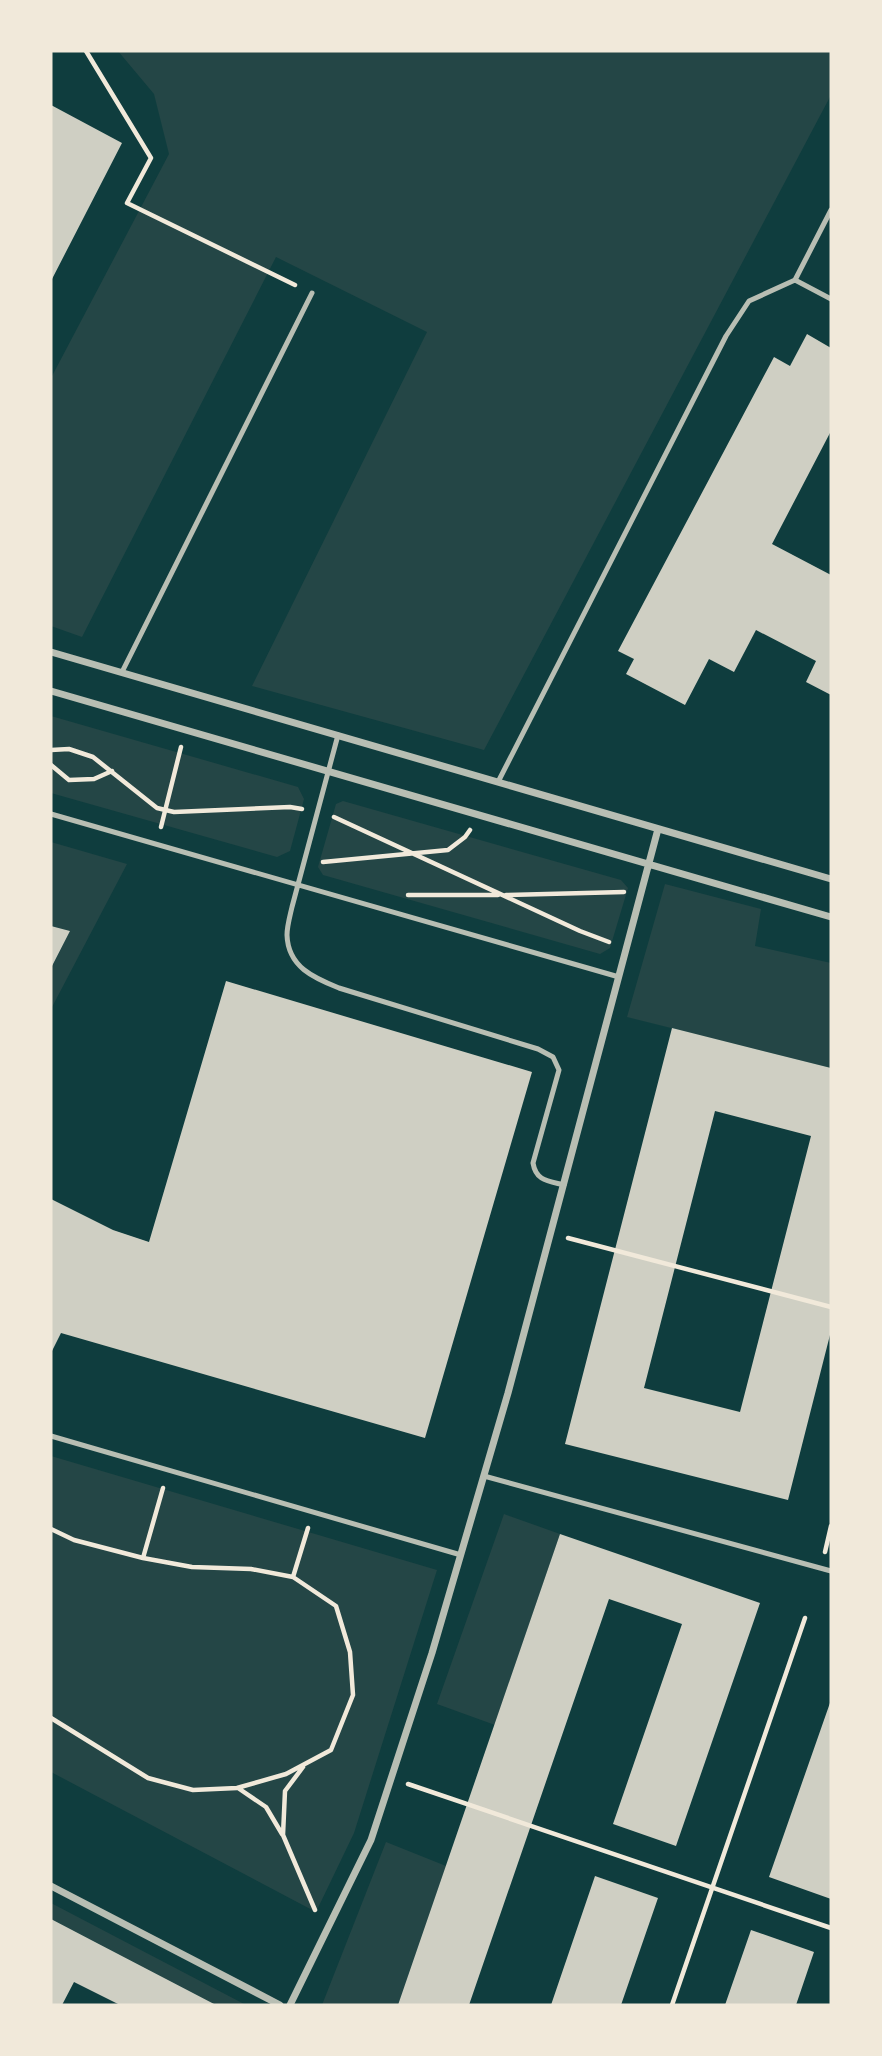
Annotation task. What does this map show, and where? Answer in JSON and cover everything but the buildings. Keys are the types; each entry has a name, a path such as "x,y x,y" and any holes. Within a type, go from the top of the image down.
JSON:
{"street":[{"path":"51,652 831,879"},
{"path":"51,691 831,917"},
{"path":"290,2005 371,1840 432,1653 551,1234 658,829"},
{"path":"51,1886 281,2005"}],"lane":[{"path":"498,782 726,336 749,301 795,281 831,210"},
{"path":"795,281 831,299"},
{"path":"122,672 312,293"},
{"path":"338,735 297,885 287,935 292,958 313,978 339,988 538,1049 552,1057 559,1070 533,1163 534,1171 541,1179 564,1185"},
{"path":"51,814 619,977"},
{"path":"51,1436 461,1555"},
{"path":"484,1476 831,1571"}],"path":[{"path":"86,51 151,158 127,203 312,293"},
{"path":"156,844 185,730"},
{"path":"51,750 69,749 93,757 157,808 165,810 174,812 290,807 318,811 347,821 580,931 626,949"},
{"path":"51,765 69,780 94,779 113,771"},
{"path":"303,864 448,850 465,837 482,816"},
{"path":"398,895 642,891"},
{"path":"551,1234 831,1307"},
{"path":"143,1558 168,1470"},
{"path":"293,1577 313,1512"},
{"path":"51,1529 74,1540 143,1558 192,1567 251,1569 293,1577 336,1606 350,1652 353,1695 331,1750 286,1774 237,1788 193,1790 148,1778 51,1718"},
{"path":"671,2005 805,1618"},
{"path":"283,1835 285,1791 306,1763"},
{"path":"392,1778 831,1928"},
{"path":"237,1788 266,1807 283,1835 325,1935"}],"shaded area":[{"path":"118,51 831,51 831,95 484,750 252,686 427,332 276,257 82,637 51,626 51,378 169,154 154,94"},
{"path":"51,716 298,787 304,799 290,851 277,857 51,793"},
{"path":"343,801 621,880 628,888 610,948 600,954 323,875 318,867 336,804"},
{"path":"51,842 127,864 51,1009 51,968 70,931 51,926"},
{"path":"665,884 761,909 755,946 831,963 831,1068 627,1017"},
{"path":"51,1456 437,1570 354,1833 316,1912 51,1772"},
{"path":"504,1514 560,1534 495,1725 437,1704"},
{"path":"386,1842 446,1866 398,2005 322,2005"},
{"path":"51,1903 246,2005 216,2005 51,1919"}]}
